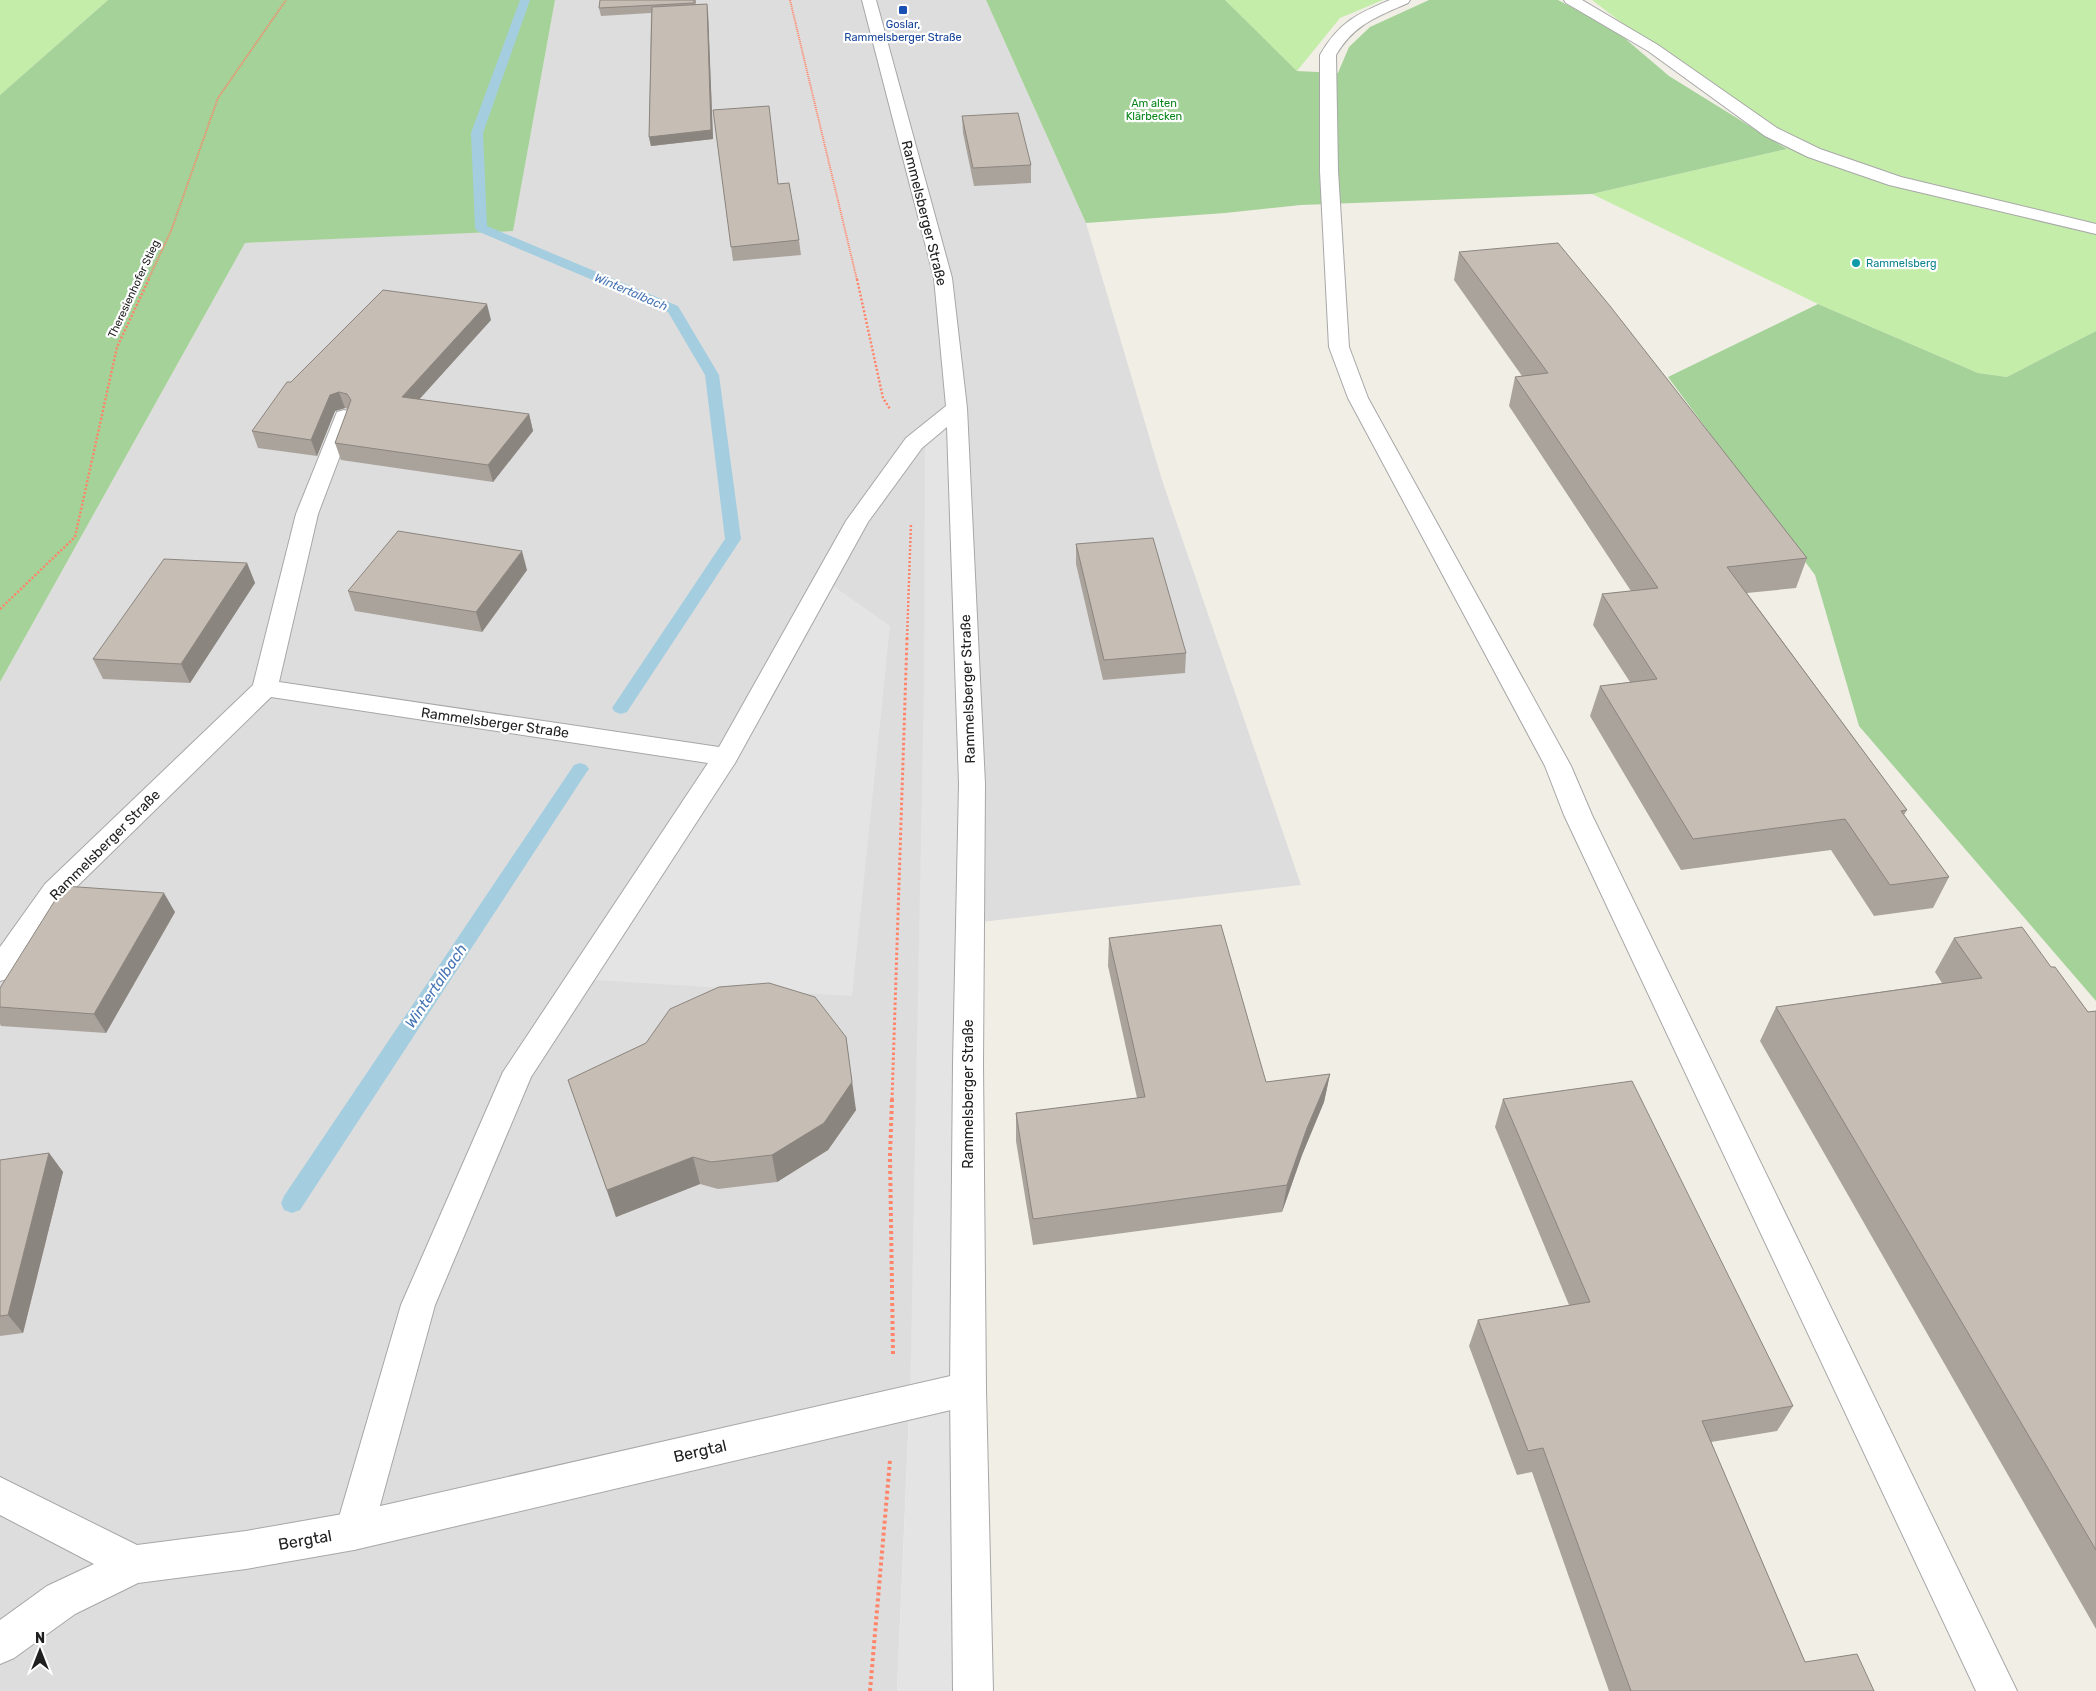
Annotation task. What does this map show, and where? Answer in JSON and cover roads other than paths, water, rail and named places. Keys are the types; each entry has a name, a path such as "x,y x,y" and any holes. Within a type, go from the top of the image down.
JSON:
{"street":[{"name":"Rammelsberger Straße","path":"869,0 943,278 956,408 972,784 968,1064 968,1389"},
{"path":"1403,0 1350,24 1337,38 1328,55 1329,171 1339,348 1358,398 1558,766 1583,824 1997,1691"},
{"path":"1571,0 1653,48 1770,132 1814,153 1895,181 2096,229"},
{"path":"354,1531 418,1305 518,1072 726,757 857,521 914,443 956,408"},
{"path":"265,688 307,514 344,416"},
{"name":"Rammelsberger Straße","path":"0,970 55,891 265,688 726,757"},
{"path":"968,1389 973,1691"},
{"name":"Bergtal","path":"0,1644 61,1600 135,1564 246,1550 354,1531 968,1389"},
{"path":"0,1495 135,1564"}],"waterway":[{"name":"Wintertalbach","path":"525,0 477,133 481,228 673,309 712,375 733,539 621,708"},
{"name":"Wintertalbach","path":"292,1203 580,769"}],"place":[{"name":"Goslar, Rammelsberger Straße","path":"903,10"},
{"name":"Rammelsberg","path":"1856,263"}],"park label":[{"name":"Am alten Klärbecken","path":"1154,109"}]}
